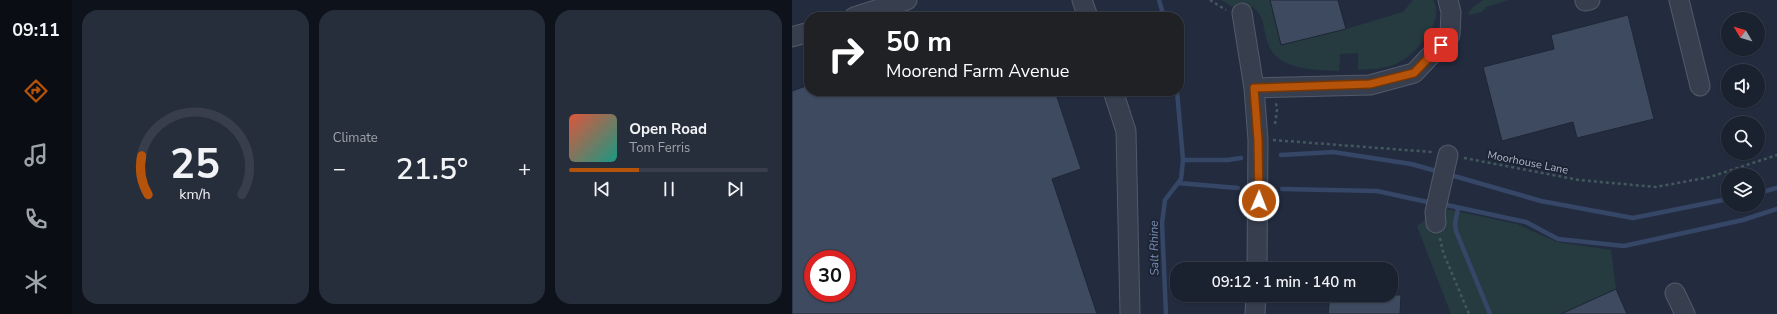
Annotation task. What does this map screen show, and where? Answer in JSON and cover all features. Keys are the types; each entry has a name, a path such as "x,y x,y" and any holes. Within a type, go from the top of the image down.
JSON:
{"street":[{"path":"870,12 907,0"},
{"path":"1082,0 1086,12"},
{"path":"1254,88 1370,84 1414,73 1450,35 1451,12 1448,0"},
{"path":"1679,0 1700,86"},
{"path":"1242,13 1254,88 1259,148 1257,262"},
{"path":"792,37 804,33"},
{"path":"1115,96 1127,137 1130,314"},
{"path":"1438,203 1447,158"},
{"path":"1675,293 1685,314"},
{"path":"1255,314 1256,302"}],"path":[{"name":"Moorhouse Lane","path":"1273,140 1382,147 1578,180 1656,187 1710,176 1777,155"},
{"path":"1438,203 1443,252 1468,314"}],"green space":[{"path":"1221,0 1270,0 1281,45 1346,29 1403,12 1413,0 1433,0 1436,8 1436,17 1427,36 1420,45 1405,59 1398,63 1383,68 1358,70 1358,53 1340,54 1339,71 1317,70 1295,66 1276,56 1270,48 1261,18 1253,7 1234,8"},
{"path":"1483,0 1509,0 1486,7 1482,12 1470,15 1468,13 1473,7"},
{"path":"1441,208 1517,224 1557,242 1611,250 1616,289 1561,314 1451,314 1417,226"}],"building":[{"path":"1270,0 1338,0 1346,29 1281,45"},
{"path":"1628,15 1654,119 1577,138 1573,122 1502,141 1483,67 1554,49 1551,35"},
{"path":"804,87 804,96 1057,96 1081,169 1052,179 1097,314 792,314 792,91"},
{"path":"1616,289 1627,314 1561,314"},
{"path":"1398,295 1401,295 1400,314 1328,314 1329,302 1398,302"}],"waterway":[{"name":"Salt Rhine","path":"1159,0 1163,12"},
{"name":"Salt Rhine","path":"1166,314 1162,223 1165,200 1181,179 1183,160 1177,96"},
{"path":"1281,155 1333,152 1411,164 1440,172"},
{"path":"1183,160 1228,160 1241,158"},
{"path":"1447,174 1541,201 1633,218 1721,200"},
{"path":"1178,183 1238,188"},
{"path":"1765,191 1777,188"},
{"path":"1282,189 1377,191 1432,203"},
{"path":"1442,204 1526,222 1558,239 1624,246 1743,220 1777,209"},
{"path":"1458,208 1455,224 1456,231 1490,314"}],"route":[{"path":"1259,201 1258,140 1254,88 1370,84 1414,73 1441,45"}]}
